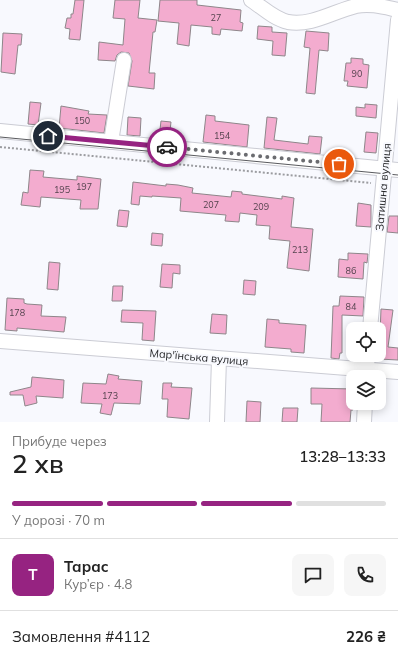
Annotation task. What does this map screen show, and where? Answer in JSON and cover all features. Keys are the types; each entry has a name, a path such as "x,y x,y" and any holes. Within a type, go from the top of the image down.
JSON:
{"street":[{"path":"251,0 274,16 286,22 301,23 314,21 357,6 374,5 398,10"},
{"name":"Затишна вулиця","path":"371,322 383,184 391,169 398,20"},
{"path":"111,142 124,60"},
{"path":"0,131 391,169"},
{"name":"Мар'їнська вулиця","path":"0,341 346,371"},
{"path":"217,422 218,359"},
{"name":"Мар'їнська вулиця","path":"386,372 398,372"},
{"path":"364,422 365,410"}],"path":[{"path":"0,147 383,184"}],"building":[{"path":"75,0 84,0 80,40 69,39 70,29 65,28 67,18 71,18 71,14 73,14"},
{"path":"115,0 140,0 138,18 157,20 155,32 153,32 149,73 155,73 154,89 128,86 132,61 129,53 121,52 117,55 115,61 98,60 99,42 123,45 125,19 113,18"},
{"path":"160,0 197,0 197,5 241,10 240,22 243,23 242,31 221,29 220,35 212,34 212,27 191,25 189,46 177,44 179,23 158,21"},
{"path":"258,26 272,27 272,32 287,33 285,56 272,55 273,41 257,39"},
{"path":"306,31 329,33 328,51 319,50 315,94 306,93 310,48 304,47"},
{"path":"3,33 22,34 21,45 18,45 15,74 1,72"},
{"path":"351,58 363,59 363,64 369,65 367,88 347,86 348,81 344,81 346,63 351,63"},
{"path":"30,102 41,103 38,125 28,124"},
{"path":"365,104 377,105 376,118 356,116 356,107 365,108"},
{"path":"61,106 89,111 88,114 107,115 104,133 59,128"},
{"path":"206,115 215,116 215,121 249,125 247,147 203,142"},
{"path":"128,117 141,118 140,136 127,135"},
{"path":"267,117 277,118 274,140 308,144 309,136 322,137 320,154 264,148"},
{"path":"161,121 171,122 169,139 159,138"},
{"path":"366,132 378,133 376,153 364,152"},
{"path":"30,170 44,171 43,177 77,180 77,176 101,179 98,209 80,209 81,200 41,197 40,207 21,205 23,192 28,193"},
{"path":"133,182 166,186 166,184 178,185 193,188 192,193 231,197 232,191 242,192 242,194 282,199 282,196 294,198 291,227 313,229 309,271 287,268 290,241 269,239 270,226 256,225 257,215 240,213 239,222 225,221 226,215 180,211 181,198 140,196 139,205 131,204"},
{"path":"358,203 371,205 371,227 356,226"},
{"path":"119,210 129,211 127,227 117,226"},
{"path":"389,216 398,216 398,233 387,232"},
{"path":"152,233 163,234 162,246 151,245"},
{"path":"348,253 368,254 367,263 364,262 363,279 338,277 339,259 348,260"},
{"path":"49,262 60,263 58,290 47,289"},
{"path":"162,264 180,265 180,274 173,273 172,288 160,287"},
{"path":"244,280 256,281 255,295 243,294"},
{"path":"113,286 123,286 122,301 112,301"},
{"path":"340,296 364,297 363,316 342,315 342,353 340,353 339,359 331,358 333,306 339,306"},
{"path":"7,298 24,299 24,303 27,304 42,305 41,316 66,317 64,332 17,328 17,331 5,330"},
{"path":"381,309 393,310 388,347 398,348 398,360 386,359 386,322 380,322"},
{"path":"122,310 156,311 154,341 142,340 143,323 121,322"},
{"path":"212,314 227,315 226,334 210,333"},
{"path":"267,319 279,320 279,323 306,325 304,353 291,352 291,349 265,347"},
{"path":"108,374 119,376 118,379 142,381 140,404 114,403 111,415 100,413 102,404 81,403 83,383 106,384"},
{"path":"32,377 64,380 63,398 36,396 37,403 25,406 23,395 10,395 10,392 31,387"},
{"path":"163,383 172,383 171,387 192,388 189,419 167,417 168,399 162,399"},
{"path":"311,388 346,389 346,410 351,410 350,422 321,422 322,404 311,404"},
{"path":"247,401 261,402 260,422 246,422"},
{"path":"283,408 298,408 297,422 282,422"}],"tram line":[{"path":"0,137 398,175"}],"way so far":[{"path":"167,147 339,164"}],"route":[{"path":"48,136 167,147"}]}
